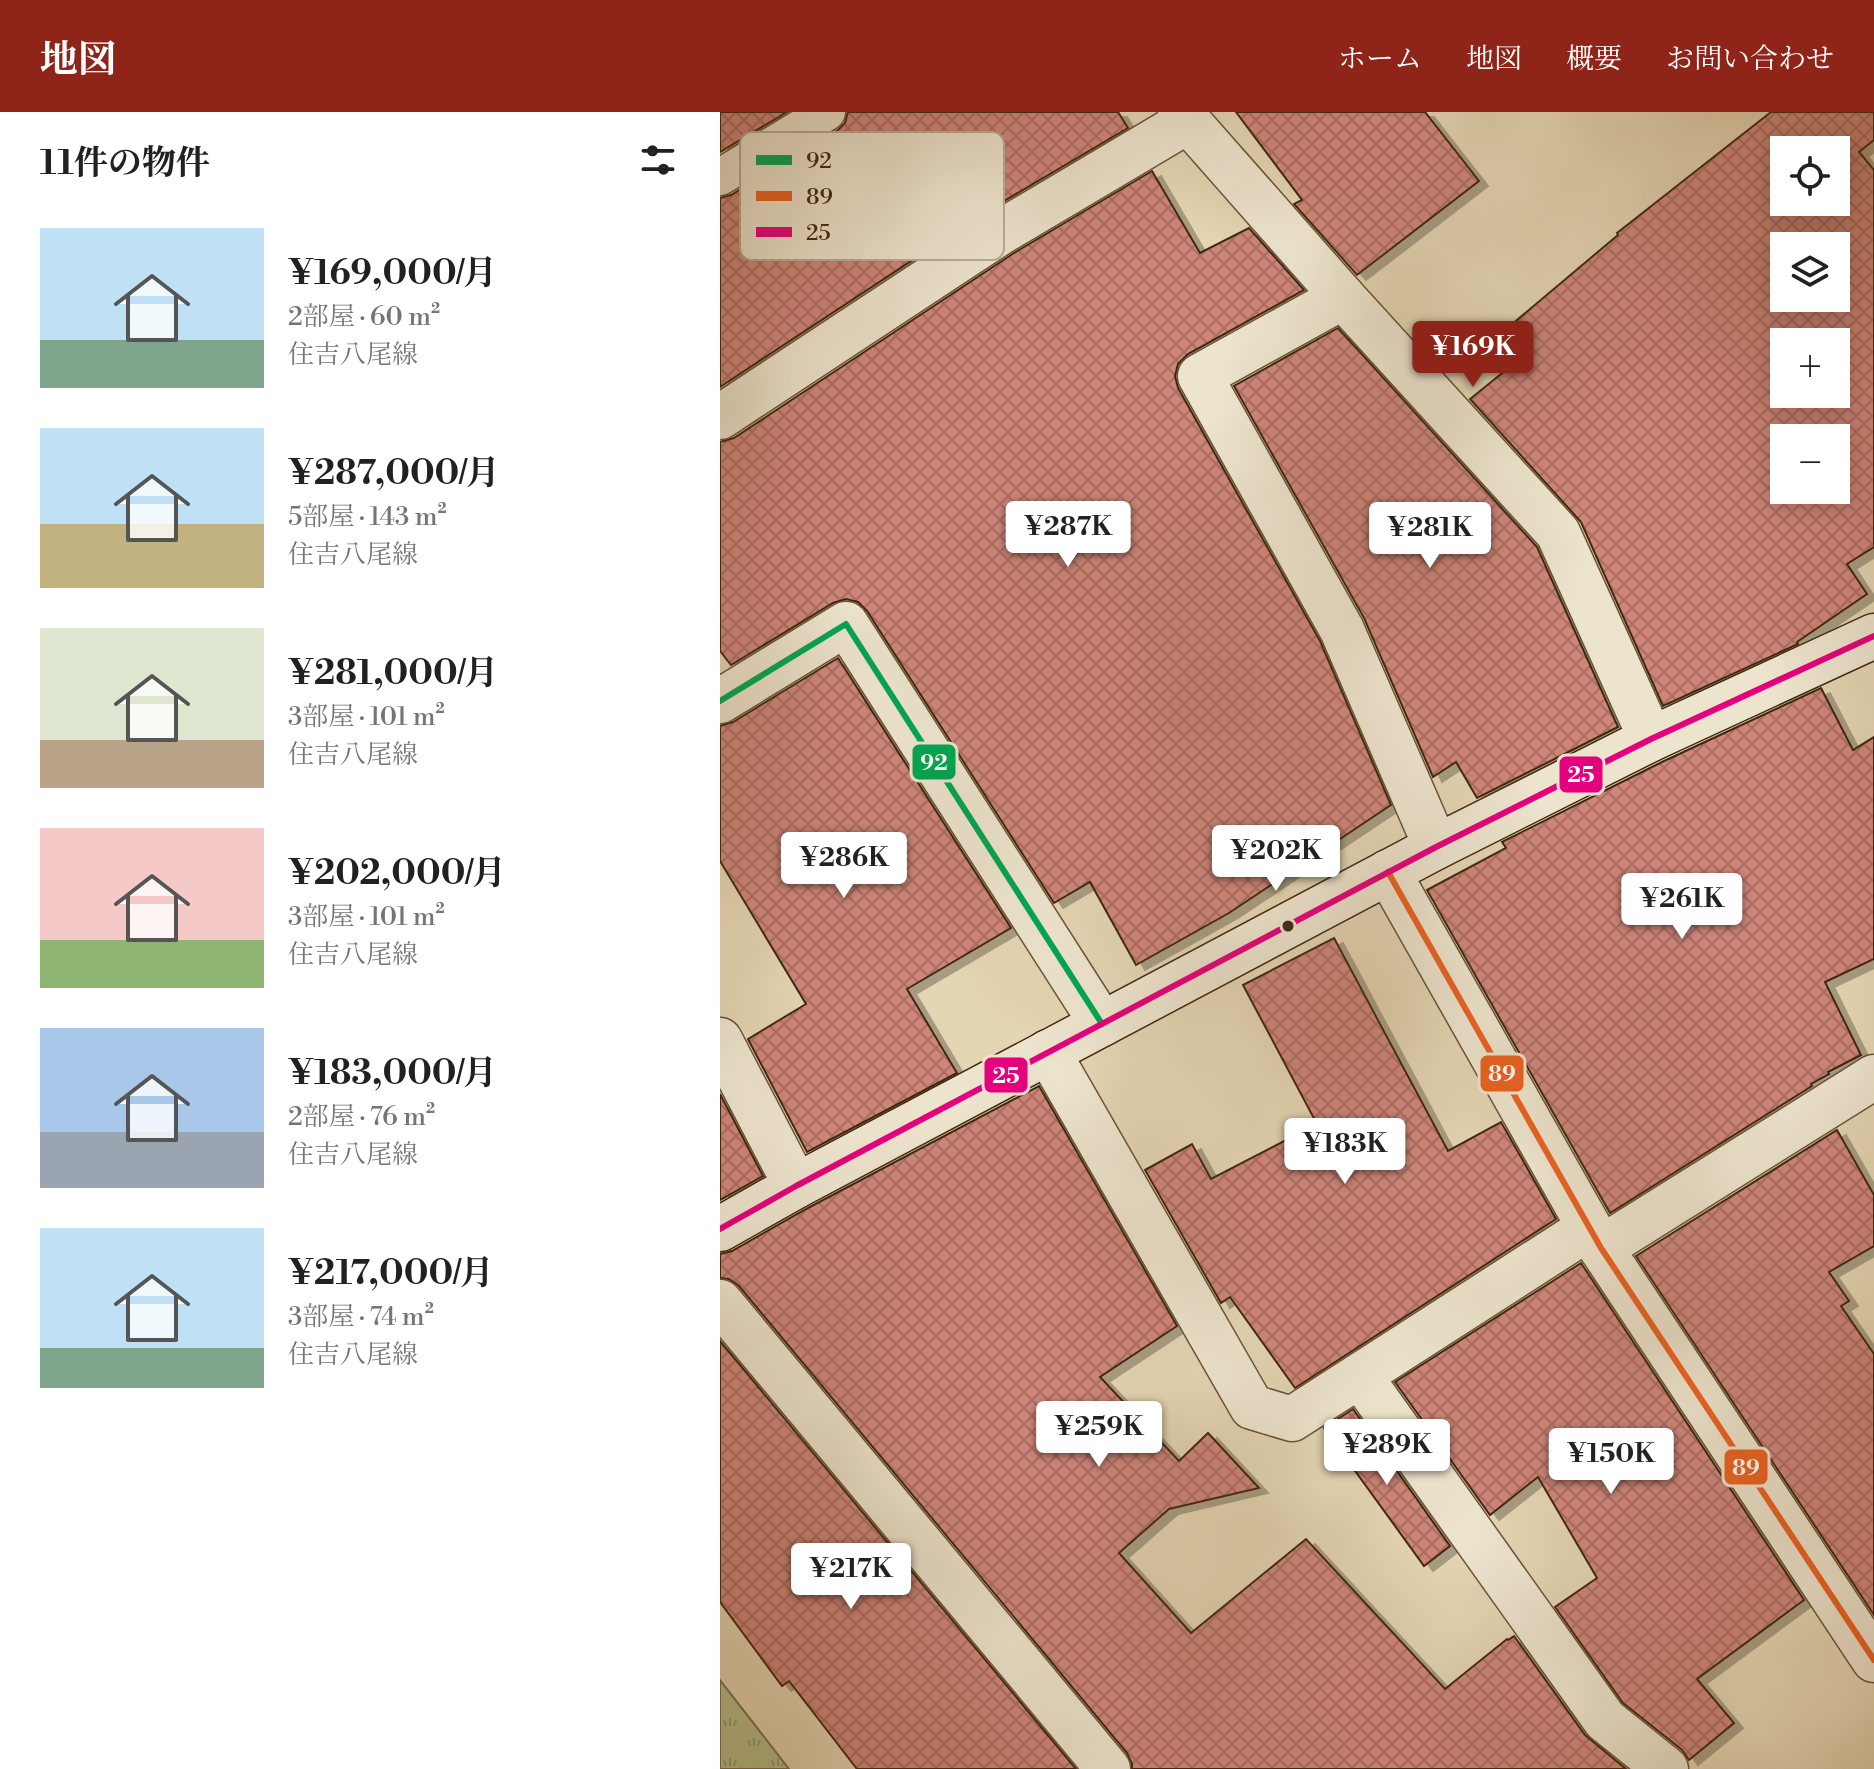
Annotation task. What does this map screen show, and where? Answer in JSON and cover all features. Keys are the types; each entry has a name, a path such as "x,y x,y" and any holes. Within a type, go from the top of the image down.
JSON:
{"street":[{"path":"1004,230 1184,116 1343,297 1558,533 1651,739"},
{"path":"720,417 958,260"},
{"path":"1343,297 1200,376 1342,630 1436,847"},
{"path":"720,701 846,624 1102,1024"},
{"path":"720,1229 1436,847 1651,739 1874,636"},
{"path":"1388,872 1595,1238 1874,1660"},
{"path":"720,1040 796,1186"},
{"path":"1048,1052 1252,1407 1292,1419 1360,1376 1874,1077"},
{"path":"720,1302 1108,1769"},
{"path":"1360,1376 1605,1720 1666,1769"}],"lane":[{"path":"794,132 827,112"},
{"path":"720,177 740,165"}],"green space":[{"path":"720,1680 789,1769 720,1769"}],"building":[{"path":"720,112 787,112 754,132 740,132 740,140 720,152"},
{"path":"848,112 1118,112 1128,128 1004,201 1004,132 835,132 845,123"},
{"path":"1236,112 1425,112 1479,181 1357,275 1294,204 1302,200"},
{"path":"1771,112 1874,112 1874,140 1859,152 1874,170 1874,547 1847,564 1867,594 1798,644 1663,706 1581,522 1470,399 1532,349 1511,325"},
{"path":"1152,171 1200,253 1249,228 1304,290 1188,354 1178,364 1175,376 1178,388 1320,641 1391,805 1229,913 1136,965 1090,882 1054,903 867,611 858,602 846,599 833,603 731,665 720,651 720,442 734,438 1014,253"},
{"path":"740,190 740,260 913,260 720,387 720,198"},
{"path":"1338,328 1537,547 1618,727 1477,798 1456,762 1433,777 1364,618 1234,386"},
{"path":"838,658 1011,928 907,989 957,1073 807,1152 748,1039 806,1004 720,861 720,726 733,722"},
{"path":"1821,688 1853,750 1874,737 1874,959 1825,982 1861,1055 1828,1072 1812,1086 1610,1213 1427,890 1506,848 1502,842 1662,762"},
{"path":"1334,938 1448,1151 1501,1122 1556,1219 1295,1388 1230,1297 1221,1303 1145,1170 1192,1144 1211,1179 1317,1124 1243,985"},
{"path":"1039,1086 1177,1326 1100,1377 1179,1461 1208,1433 1259,1488 1169,1509 1119,1553 1191,1633 1306,1539 1445,1689 1514,1636 1585,1735 1626,1769 1132,1769 1127,1753 739,1286 729,1279 720,1278 720,1254 732,1251"},
{"path":"720,1094 763,1176 720,1200"},
{"path":"1837,1130 1874,1195 1874,1246 1829,1272 1849,1301 1841,1306 1874,1354 1874,1615 1636,1256"},
{"path":"1581,1263 1804,1600 1697,1679 1734,1723 1689,1760 1682,1750 1623,1703 1555,1607 1597,1578 1538,1477 1490,1515 1395,1382"},
{"path":"720,1341 1076,1769 857,1769 789,1681 782,1686 720,1602"},
{"path":"1353,1409 1450,1546 1424,1566 1324,1428"}],"transit line":[{"name":"92","path":"720,701 846,624 1102,1024"},
{"name":"25","path":"720,1229 1436,847 1651,739 1874,636"},
{"name":"89","path":"1388,872 1601,1248 1874,1660"}]}
